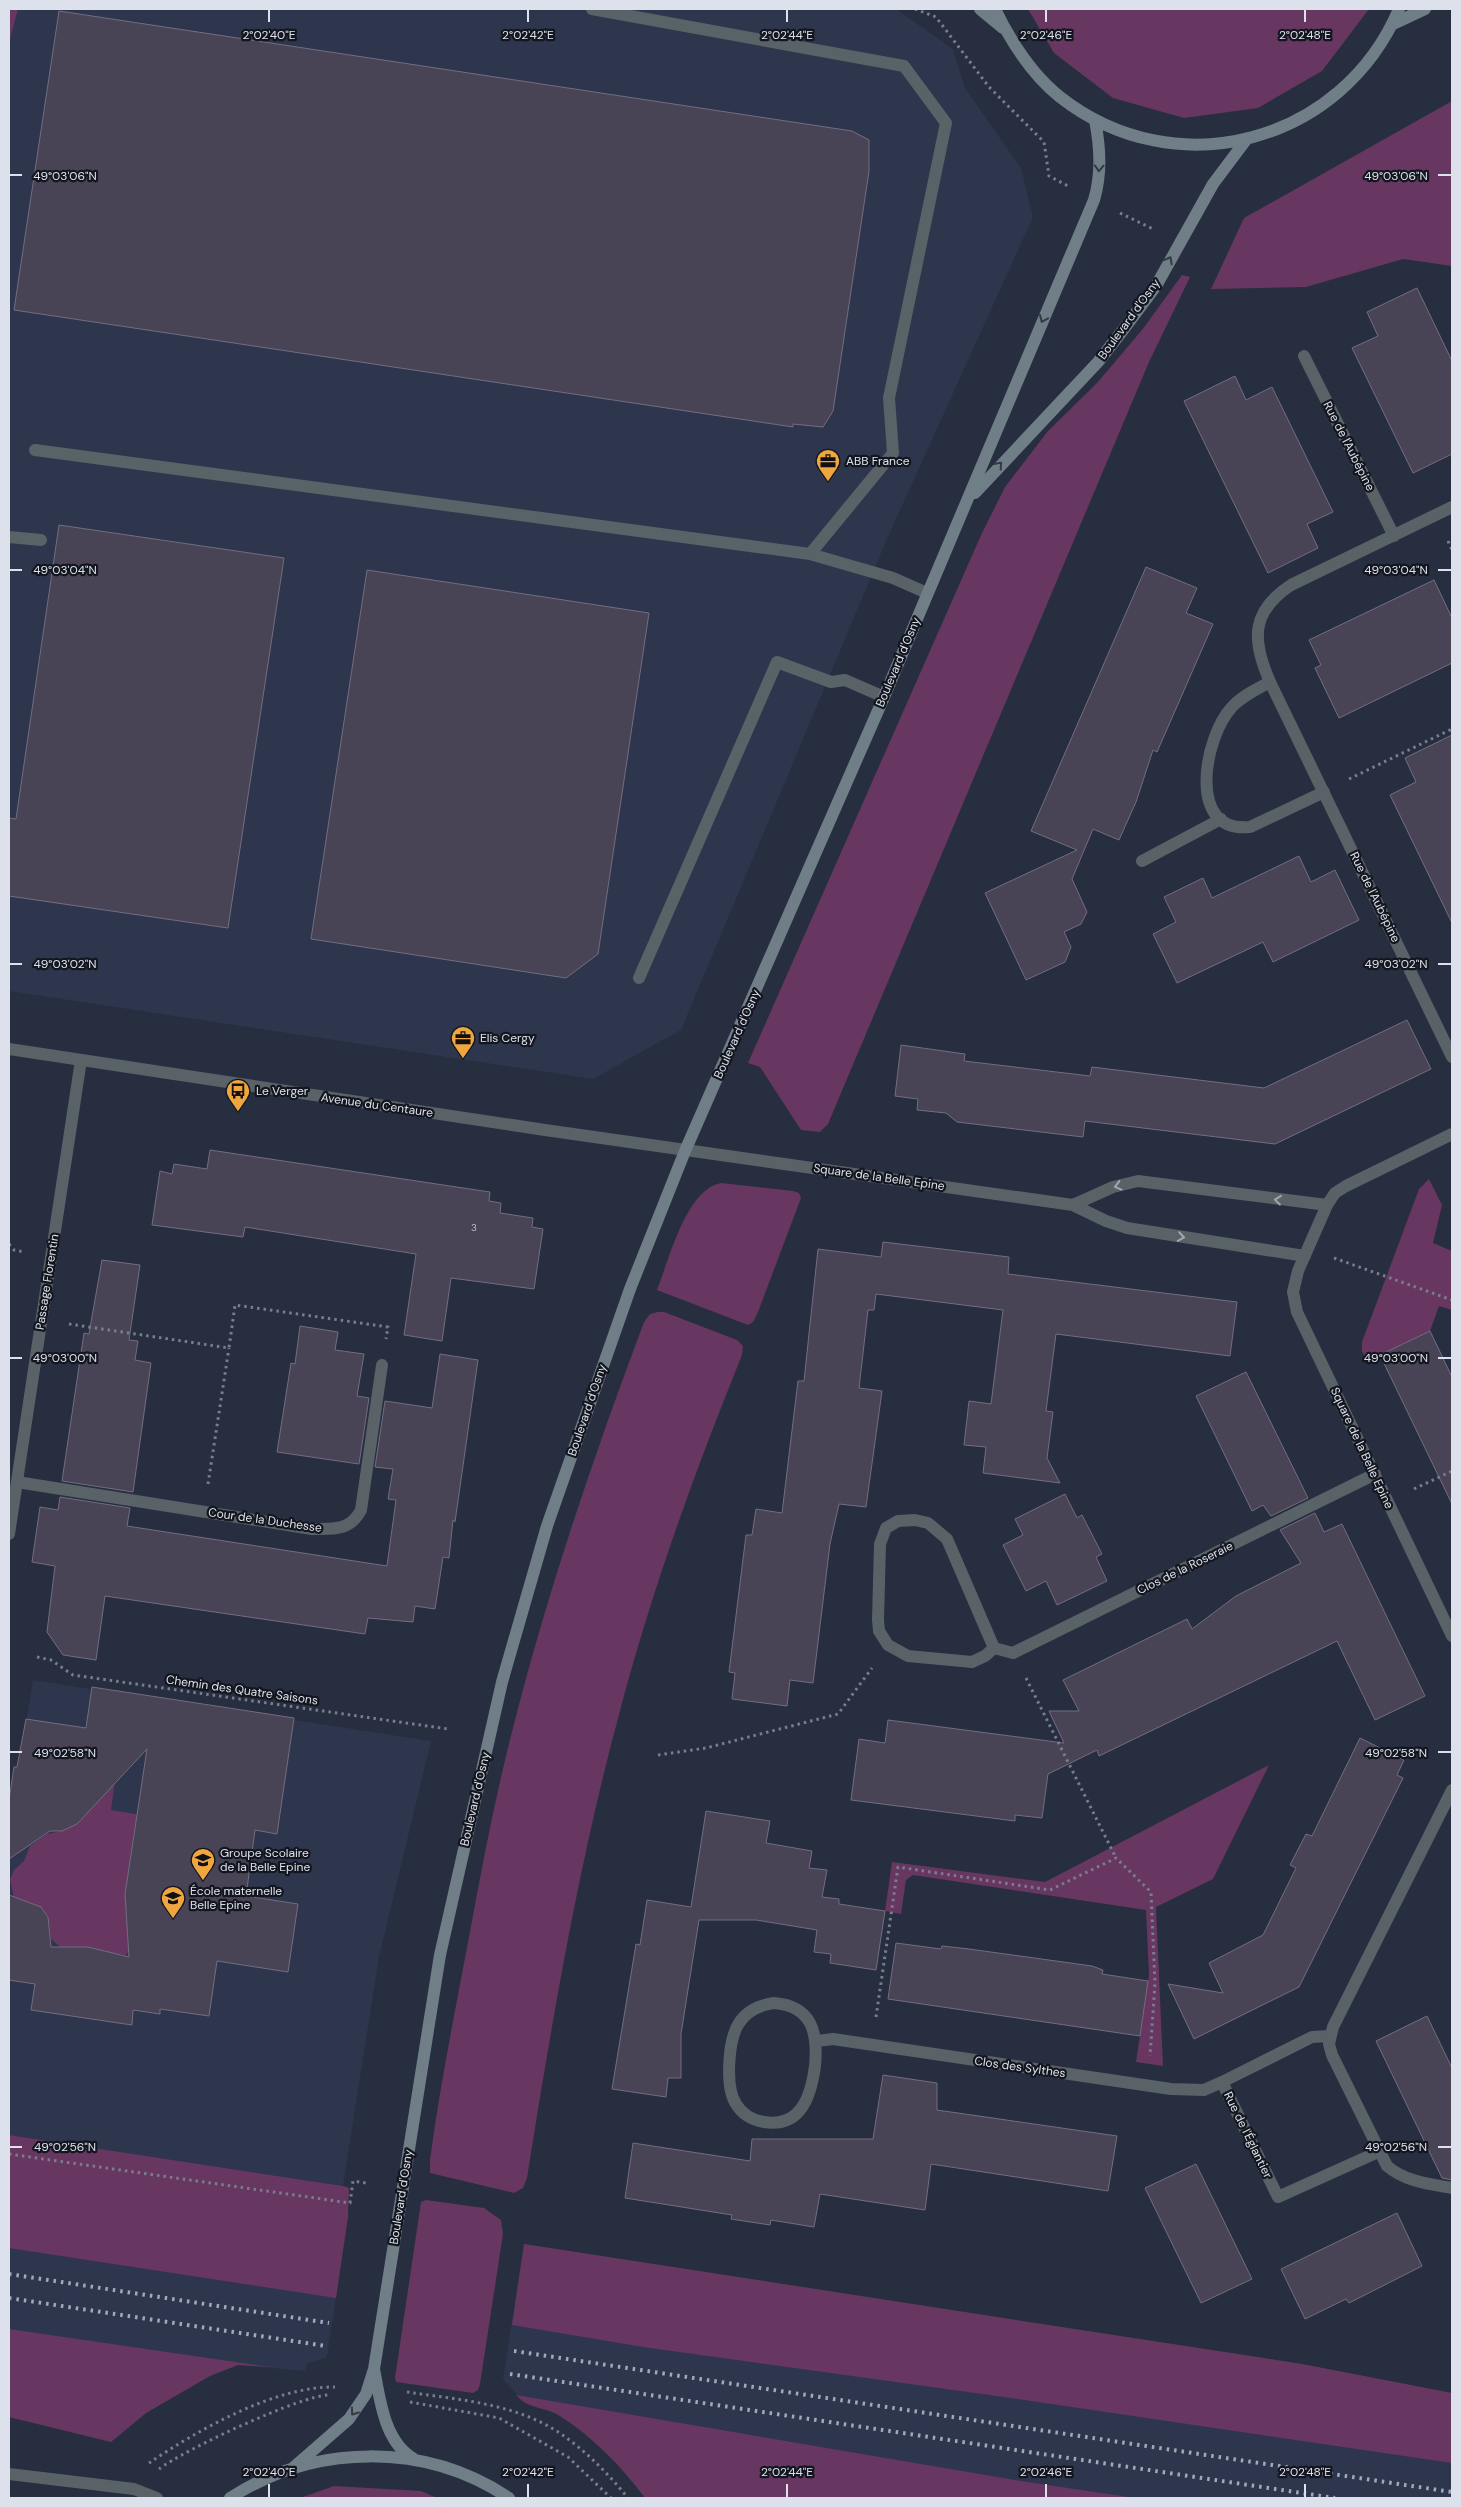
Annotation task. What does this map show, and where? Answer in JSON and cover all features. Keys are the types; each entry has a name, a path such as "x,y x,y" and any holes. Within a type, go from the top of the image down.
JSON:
{"main road":[{"path":"980,9 1006,30"},
{"path":"995,9 1016,49 1059,96 1095,120 1119,130 1168,143 1195,145 1246,140 1272,132 1298,120 1336,95 1363,69 1393,24 1399,9"},
{"path":"1393,24 1425,9"},
{"name":"Boulevard d'Osny","path":"294,2467 343,2425 365,2396 374,2369 440,1955 502,1682 547,1526 585,1413 630,1288 685,1151 884,697 1094,200 1098,186 1100,155 1095,120"},
{"name":"Boulevard d'Osny","path":"967,502 1103,355 1156,286 1213,184 1246,140"},
{"name":"Boulevard d'Osny","path":"374,2369 379,2398 394,2438 404,2452 414,2460"},
{"path":"230,2498 258,2482 294,2467 345,2457 379,2456 414,2460 468,2476 509,2498"}],"street":[{"path":"592,9 904,66 946,123 889,398 893,453 810,554"},
{"name":"Rue de l'Aubépine","path":"1304,356 1394,536"},
{"path":"35,450 810,554 893,578 927,593"},
{"name":"Rue de l'Aubépine","path":"1452,507 1291,585 1270,602 1260,621 1258,645 1260,660 1270,682 1452,1057"},
{"path":"9,537 41,540"},
{"path":"639,978 777,662 831,682 845,680 884,697"},
{"path":"1270,682 1249,693 1232,706 1222,721 1211,744 1205,768 1205,779 1210,800 1221,819 1235,826 1250,827 1324,792"},
{"path":"1142,861 1221,819"},
{"name":"Avenue du Centaure","path":"9,1049 685,1151"},
{"name":"Passage Florentin","path":"9,1534 81,1060"},
{"name":"Square de la Belle Epine","path":"1452,1134 1346,1186 1336,1193 1327,1206 1307,1252 1293,1292 1295,1306 1452,1636"},
{"name":"Square de la Belle Epine","path":"685,1151 842,1171 1073,1206 1127,1228 1307,1252"},
{"path":"1073,1206 1112,1187 1138,1181 1327,1206"},
{"name":"Cour de la Duchesse","path":"17,1482 312,1529 332,1529 355,1521 362,1510 382,1365"},
{"name":"Clos de la Roseraie","path":"1013,1653 1375,1474"},
{"path":"915,1520 928,1523 947,1539 994,1648 985,1656 972,1662 908,1656 888,1645 879,1631 878,1620 880,1544 886,1528 898,1521 915,1520"},
{"path":"994,1648 1013,1653"},
{"path":"1452,1790 1329,2036 1332,2055 1378,2152 1387,2166 1397,2175 1410,2180 1452,2188"},
{"path":"785,2004 803,2014 813,2027 817,2041 812,2088 809,2098 796,2115 777,2122 766,2122 756,2120 738,2108 729,2089 729,2078 735,2033 745,2015 764,2005 785,2004"},
{"name":"Rue de l'Églantier","path":"1329,2036 1312,2037 1222,2082 1278,2197 1378,2152"},
{"name":"Clos des Sylthes","path":"817,2041 833,2039 1148,2086 1198,2090 1222,2082"},
{"path":"9,2474 129,2489 157,2498"}],"path":[{"path":"915,9 936,18 989,87 1044,142 1049,176 1179,242"},
{"path":"1324,792 1452,729"},
{"path":"1307,1252 1452,1300"},
{"path":"203,1512 235,1305 388,1327 382,1365"},
{"path":"42,1320 229,1348"},
{"path":"1387,1501 1452,1471"},
{"path":"658,1756 706,1748 838,1714 888,1645"},
{"path":"1013,1653 1116,1858 1151,1892 1155,1983 1148,2086"},
{"name":"Chemin des Quatre Saisons","path":"37,1657 51,1660 73,1675 448,1729"},
{"path":"872,2045 898,1867 1050,1890 1116,1858"},
{"path":"9,2154 350,2203 353,2181 366,2183"},
{"path":"129,2489 146,2465 175,2445 244,2408 317,2388 338,2387"},
{"path":"405,2392 489,2405 534,2419 567,2438 601,2467 628,2498"},
{"path":"129,2489 162,2467 227,2432 292,2404 322,2395 365,2396"},
{"path":"379,2398 445,2406 499,2418 568,2457 611,2498"}],"shaded area":[{"path":"9,9 18,9 9,43"},
{"path":"18,9 896,9 953,49 965,88 1021,168 1033,217 887,539 681,1030 593,1079 9,991 9,43"},
{"path":"1028,9 1369,9 1322,71 1258,108 1184,118 1113,98 1054,53"},
{"path":"1452,101 1452,266 1403,259 1306,287 1211,289 1244,218"},
{"path":"1182,275 1190,277 1149,362 828,1124 820,1132 801,1130 760,1067 748,1063 982,533 1005,487 1048,431 1097,383 1142,330"},
{"path":"1429,1179 1442,1205 1433,1243 1452,1251 1452,1310 1439,1306 1430,1331 1367,1362 1362,1351 1362,1342 1419,1189"},
{"path":"721,1183 793,1191 799,1193 801,1198 758,1312 753,1322 748,1325 657,1290 673,1245 689,1212 698,1198 709,1188"},
{"path":"664,1312 737,1340 743,1346 742,1355 676,1530 633,1662 606,1765 579,1882 546,2060 527,2178 523,2188 514,2193 430,2173 438,2104 489,1832 506,1754 541,1625 607,1422 644,1322 650,1314"},
{"name":"Groupe Scolaire de la Belle Epine","path":"33,1680 431,1741 379,1957 343,2186 9,2135 9,1804 13,1804"},
{"path":"1269,1765 1213,1879 1156,1907 1163,2066 1136,2062 1149,1975 1146,1910 913,1875 906,1880 901,1914 885,1911 892,1862 1045,1882"},
{"path":"115,1780 111,1810 153,1817 135,1825 127,1879 133,1945 126,1955 61,1948 51,1939 48,1916 43,1909 14,1899 10,1879 14,1870 24,1861 30,1846 47,1834 62,1831 77,1824"},
{"path":"9,2135 349,2188 348,2217 336,2298 9,2248"},
{"path":"9,2166 348,2217 327,2357 307,2364 305,2371 238,2365 210,2376 146,2413 111,2442 9,2417"},
{"path":"426,2200 484,2208 501,2220 503,2234 480,2384 478,2390 473,2393 396,2382 395,2378 421,2202"},
{"path":"524,2244 1302,2364 1452,2393 1452,2498 645,2498 620,2466 577,2427 557,2414 524,2403 503,2379"},
{"path":"524,2244 1302,2364 1452,2393 1452,2463 1011,2398 643,2347 512,2325"},
{"path":"9,2329 270,2367 238,2365 210,2376 146,2413 111,2442 9,2417"},
{"path":"516,2395 1015,2480 1135,2498 645,2498 617,2464 596,2443 560,2416 532,2406"},
{"path":"334,2486 421,2491 437,2498 300,2498"}],"building":[{"path":"59,11 852,131 869,140 869,171 833,411 823,427 793,424 793,427 14,310"},
{"path":"1417,288 1452,361 1452,454 1413,473 1352,348 1378,336 1367,312"},
{"path":"1235,376 1246,400 1272,387 1333,512 1307,524 1318,548 1268,573 1184,401"},
{"path":"59,525 284,558 228,928 9,896 9,818 16,819"},
{"path":"1146,567 1197,588 1186,613 1213,624 1157,752 1153,750 1136,802 1119,840 1093,829 1072,879 1087,912 1081,924 1064,932 1071,947 1065,962 1026,980 985,893 1077,850 1031,831"},
{"path":"367,570 649,613 598,954 566,978 311,939"},
{"path":"1434,580 1452,618 1452,663 1339,718 1315,668 1321,665 1309,640"},
{"path":"1452,735 1452,923 1390,795 1416,782 1405,758"},
{"path":"1299,856 1311,882 1335,870 1359,920 1273,962 1263,942 1177,983 1153,934 1176,922 1164,897 1203,878 1212,898"},
{"path":"1407,1020 1431,1069 1275,1144 1085,1121 1083,1137 957,1122 946,1113 917,1110 918,1099 895,1096 901,1045 965,1054 964,1061 1090,1076 1092,1067 1264,1088"},
{"path":"210,1150 490,1192 489,1201 501,1203 500,1213 533,1218 532,1227 543,1229 534,1289 451,1278 442,1341 404,1335 416,1254 245,1227 243,1237 152,1225 160,1171 172,1174 174,1164 207,1169"},
{"path":"883,1242 1009,1257 1008,1274 1237,1302 1230,1356 1056,1334 1046,1411 1053,1412 1047,1458 1060,1483 983,1473 986,1447 964,1445 969,1401 991,1404 1003,1310 876,1294 874,1310 868,1310 859,1388 882,1391 866,1507 839,1504 830,1544 813,1683 790,1680 787,1706 732,1699 735,1673 729,1672 746,1535 752,1535 756,1509 782,1513 798,1381 804,1381 818,1249 881,1257"},
{"path":"102,1260 140,1265 129,1340 138,1341 135,1360 151,1363 133,1492 62,1481 84,1333 89,1334"},
{"path":"300,1326 338,1332 335,1350 364,1354 357,1396 369,1398 359,1464 277,1452 291,1363 295,1364"},
{"path":"1430,1331 1452,1377 1452,1504 1380,1355"},
{"path":"440,1354 478,1360 455,1522 453,1520 449,1558 443,1557 435,1609 415,1606 413,1622 368,1618 365,1634 105,1596 96,1660 63,1655 47,1632 55,1566 32,1562 40,1507 58,1510 60,1497 130,1508 127,1526 387,1566 396,1500 388,1499 393,1469 375,1467 385,1401 432,1408"},
{"path":"1246,1372 1308,1498 1271,1516 1263,1505 1252,1511 1196,1396"},
{"path":"1065,1494 1077,1518 1082,1515 1102,1554 1096,1557 1107,1581 1057,1605 1046,1581 1026,1591 1003,1545 1023,1535 1015,1519"},
{"path":"1315,1513 1324,1532 1342,1524 1425,1696 1375,1720 1337,1641 1099,1756 1097,1750 1048,1774 1042,1818 1015,1815 1015,1821 851,1800 859,1739 885,1743 888,1720 1064,1743 1049,1711 1079,1711 1063,1680 1187,1619 1192,1629 1236,1596 1301,1563 1280,1530"},
{"path":"92,1687 294,1718 277,1834 255,1830 246,1896 298,1904 288,1972 217,1961 209,2016 160,2009 160,2014 133,2010 132,2025 31,2010 35,1984 9,1980 9,1895 41,1907 48,1917 51,1947 88,1947 129,1957 125,1894 147,1749 77,1824 62,1831 50,1831 9,1859 9,1800 14,1767 17,1767 26,1719 86,1728"},
{"path":"1360,1738 1404,1760 1397,1775 1403,1778 1299,1987 1194,2039 1168,1984 1223,1993 1209,1963 1263,1935 1296,1868 1290,1865 1306,1834 1312,1836"},
{"path":"706,1811 770,1821 766,1843 812,1851 809,1868 827,1870 822,1897 839,1899 839,1904 885,1911 876,1970 830,1963 831,1954 814,1952 817,1930 756,1920 699,1920 681,2034 681,2078 668,2078 666,2097 612,2089 636,1944 640,1945 647,1900 691,1907"},
{"path":"896,1943 941,1949 942,1946 969,1949 1092,1966 1103,1970 1102,1974 1148,1981 1140,2036 888,1999"},
{"path":"1427,2016 1452,2068 1452,2180 1442,2178 1376,2041"},
{"path":"883,2075 937,2083 937,2110 1117,2136 1108,2191 931,2164 925,2210 820,2194 814,2227 771,2220 770,2225 731,2219 732,2215 625,2198 633,2143 750,2161 752,2139 873,2139"},
{"path":"1196,2164 1252,2279 1201,2303 1145,2188"},
{"path":"1397,2213 1422,2266 1349,2303 1346,2299 1305,2319 1281,2269"}],"railway":[{"path":"9,2274 329,2323"},
{"path":"9,2298 326,2346"},
{"path":"514,2351 1452,2492"},
{"path":"510,2374 1335,2498"}],"place":[{"name":"ABB France","path":"828,482"},
{"name":"Elis Cergy","path":"463,1059"},
{"name":"Le Verger","path":"238,1112"},
{"name":"Groupe Scolaire de la Belle Epine","path":"203,1881"},
{"name":"École maternelle Belle Epine","path":"173,1919"}]}
